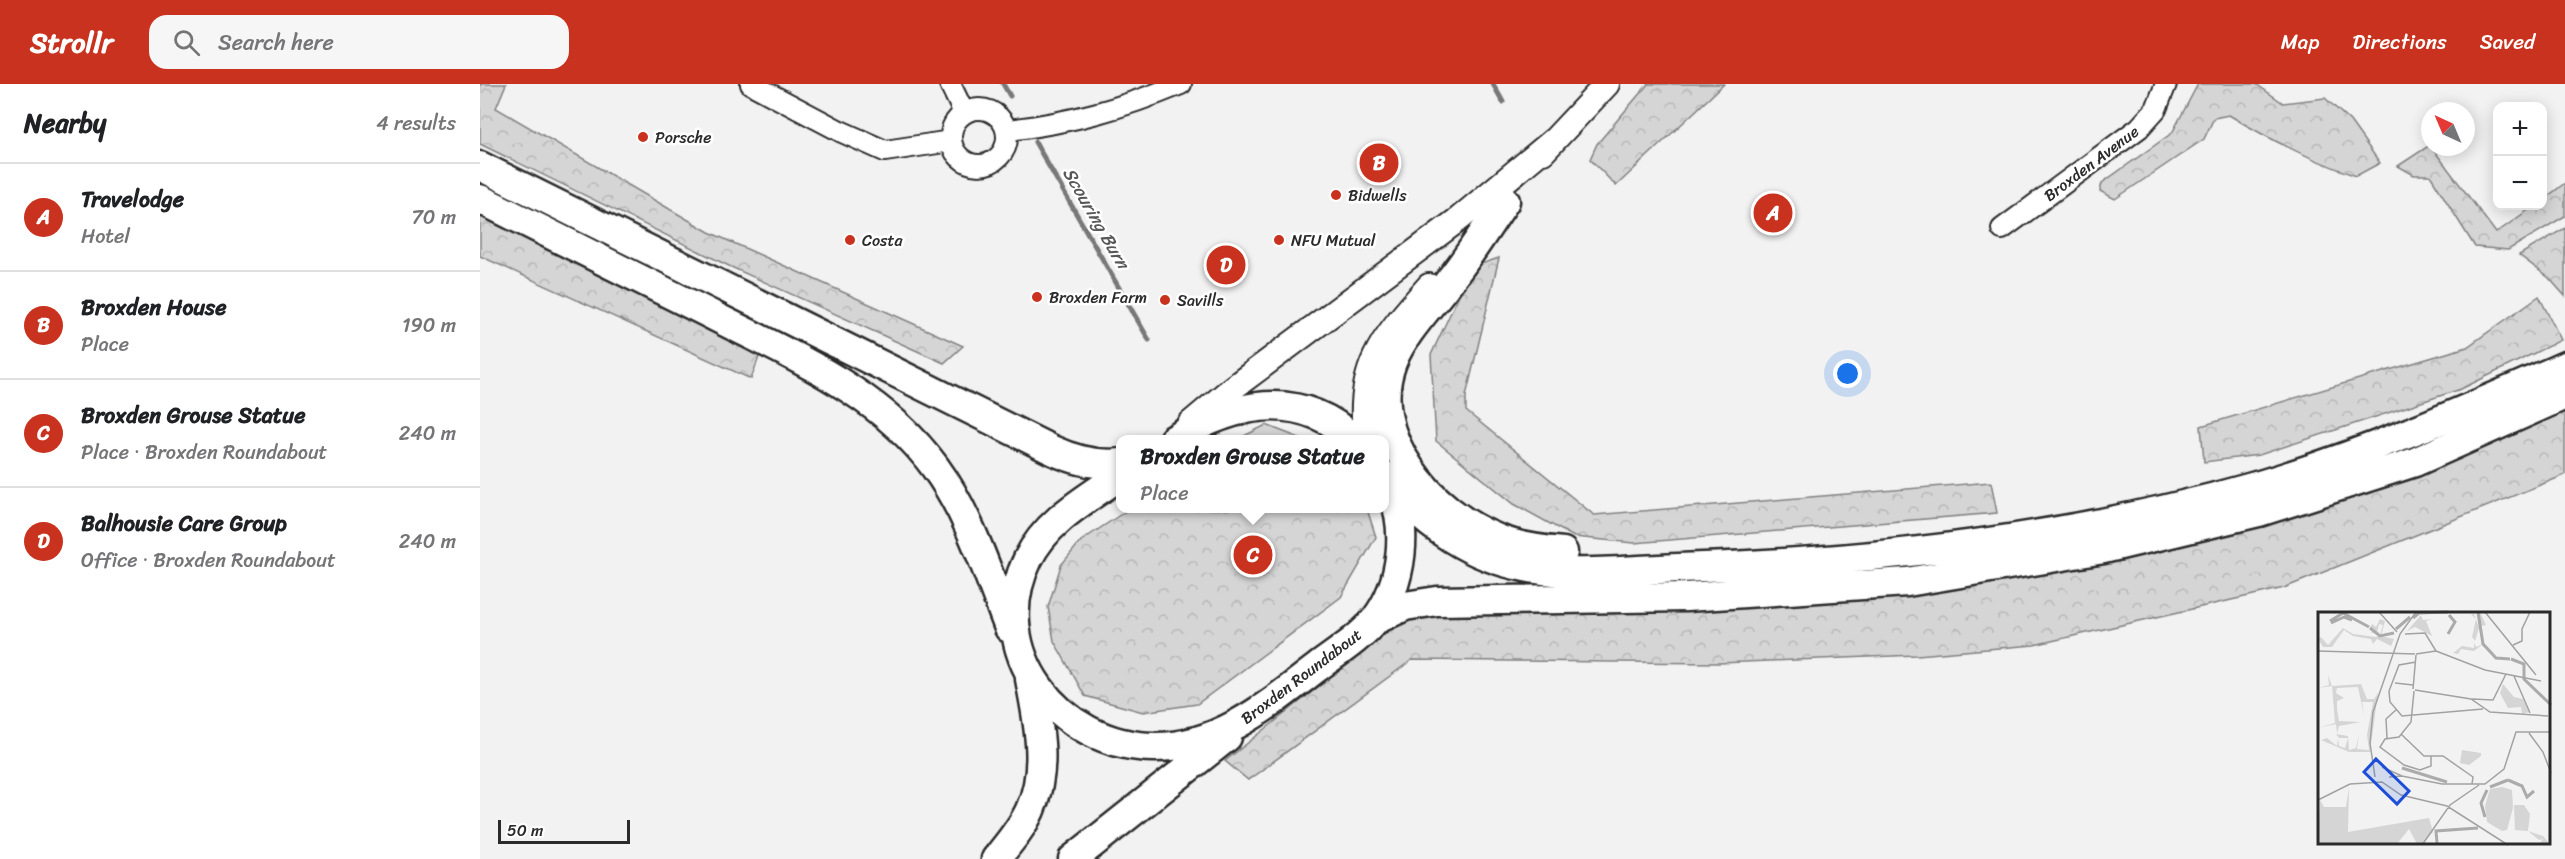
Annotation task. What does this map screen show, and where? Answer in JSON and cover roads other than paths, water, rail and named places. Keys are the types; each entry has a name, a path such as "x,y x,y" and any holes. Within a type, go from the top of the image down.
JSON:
{"highway":[{"path":"480,166 1067,457 1098,464 1116,463"},
{"path":"480,199 820,370 885,414 920,448 948,485 975,541 1017,647"},
{"path":"1505,201 1453,277 1405,339 1392,362 1387,384 1389,424 1403,457 1423,485 1459,518 1495,538 1535,549 1729,567"},
{"path":"1389,481 1412,507 1450,537 1490,558 1518,566 1605,570 1729,567 1926,552 2094,524 2262,484 2401,438 2565,366"},
{"path":"1375,620 1405,606 1437,601 1686,597 1907,582 2104,549 2259,512 2415,462 2565,395"},
{"path":"1182,435 1219,414 1258,406 1277,406 1316,415 1347,435"},
{"name":"Broxden Roundabout","path":"1116,479 1063,516 1038,542 1028,558 1016,592 1014,629 1017,647 1029,674 1055,706 1090,732 1134,746 1179,745 1209,736 1252,717 1346,646 1375,620 1392,587 1400,551 1398,514 1389,488"},
{"path":"996,859 1029,812 1040,774 1038,721 1029,674"},
{"path":"1073,859 1252,717"}],"main road":[{"path":"1366,435 1364,402 1366,385 1380,347 1389,332 1505,201 1554,140 1607,84"},
{"path":"1179,435 1234,387 1459,219 1554,140"}],"street":[{"path":"751,84 840,131 885,151 951,141"},
{"path":"950,84 964,113"},
{"path":"1008,130 1061,124 1143,100 1181,84"},
{"name":"Broxden Avenue","path":"2002,229 2139,128 2156,109 2166,84"},
{"path":"980,108 990,111 1008,130 1006,148 1000,157 988,164 974,166 961,160 951,141 954,123 964,113 980,108"}],"waterway":[{"name":"Scouring Burn","path":"1003,84 1010,96"},
{"path":"1493,84 1503,102"},
{"name":"Scouring Burn","path":"1035,142 1149,340"}],"place":[{"name":"Porsche","path":"643,137"},
{"name":"Broxden House","path":"1379,163"},
{"name":"Bidwells","path":"1336,195"},
{"name":"Travelodge","path":"1773,213"},
{"name":"Costa","path":"850,240"},
{"name":"NFU Mutual","path":"1279,240"},
{"name":"Balhousie Care Group","path":"1226,265"},
{"name":"Broxden Farm","path":"1037,297"},
{"name":"Savills","path":"1165,300"},
{"name":"Broxden Grouse Statue","path":"1253,555"}]}
